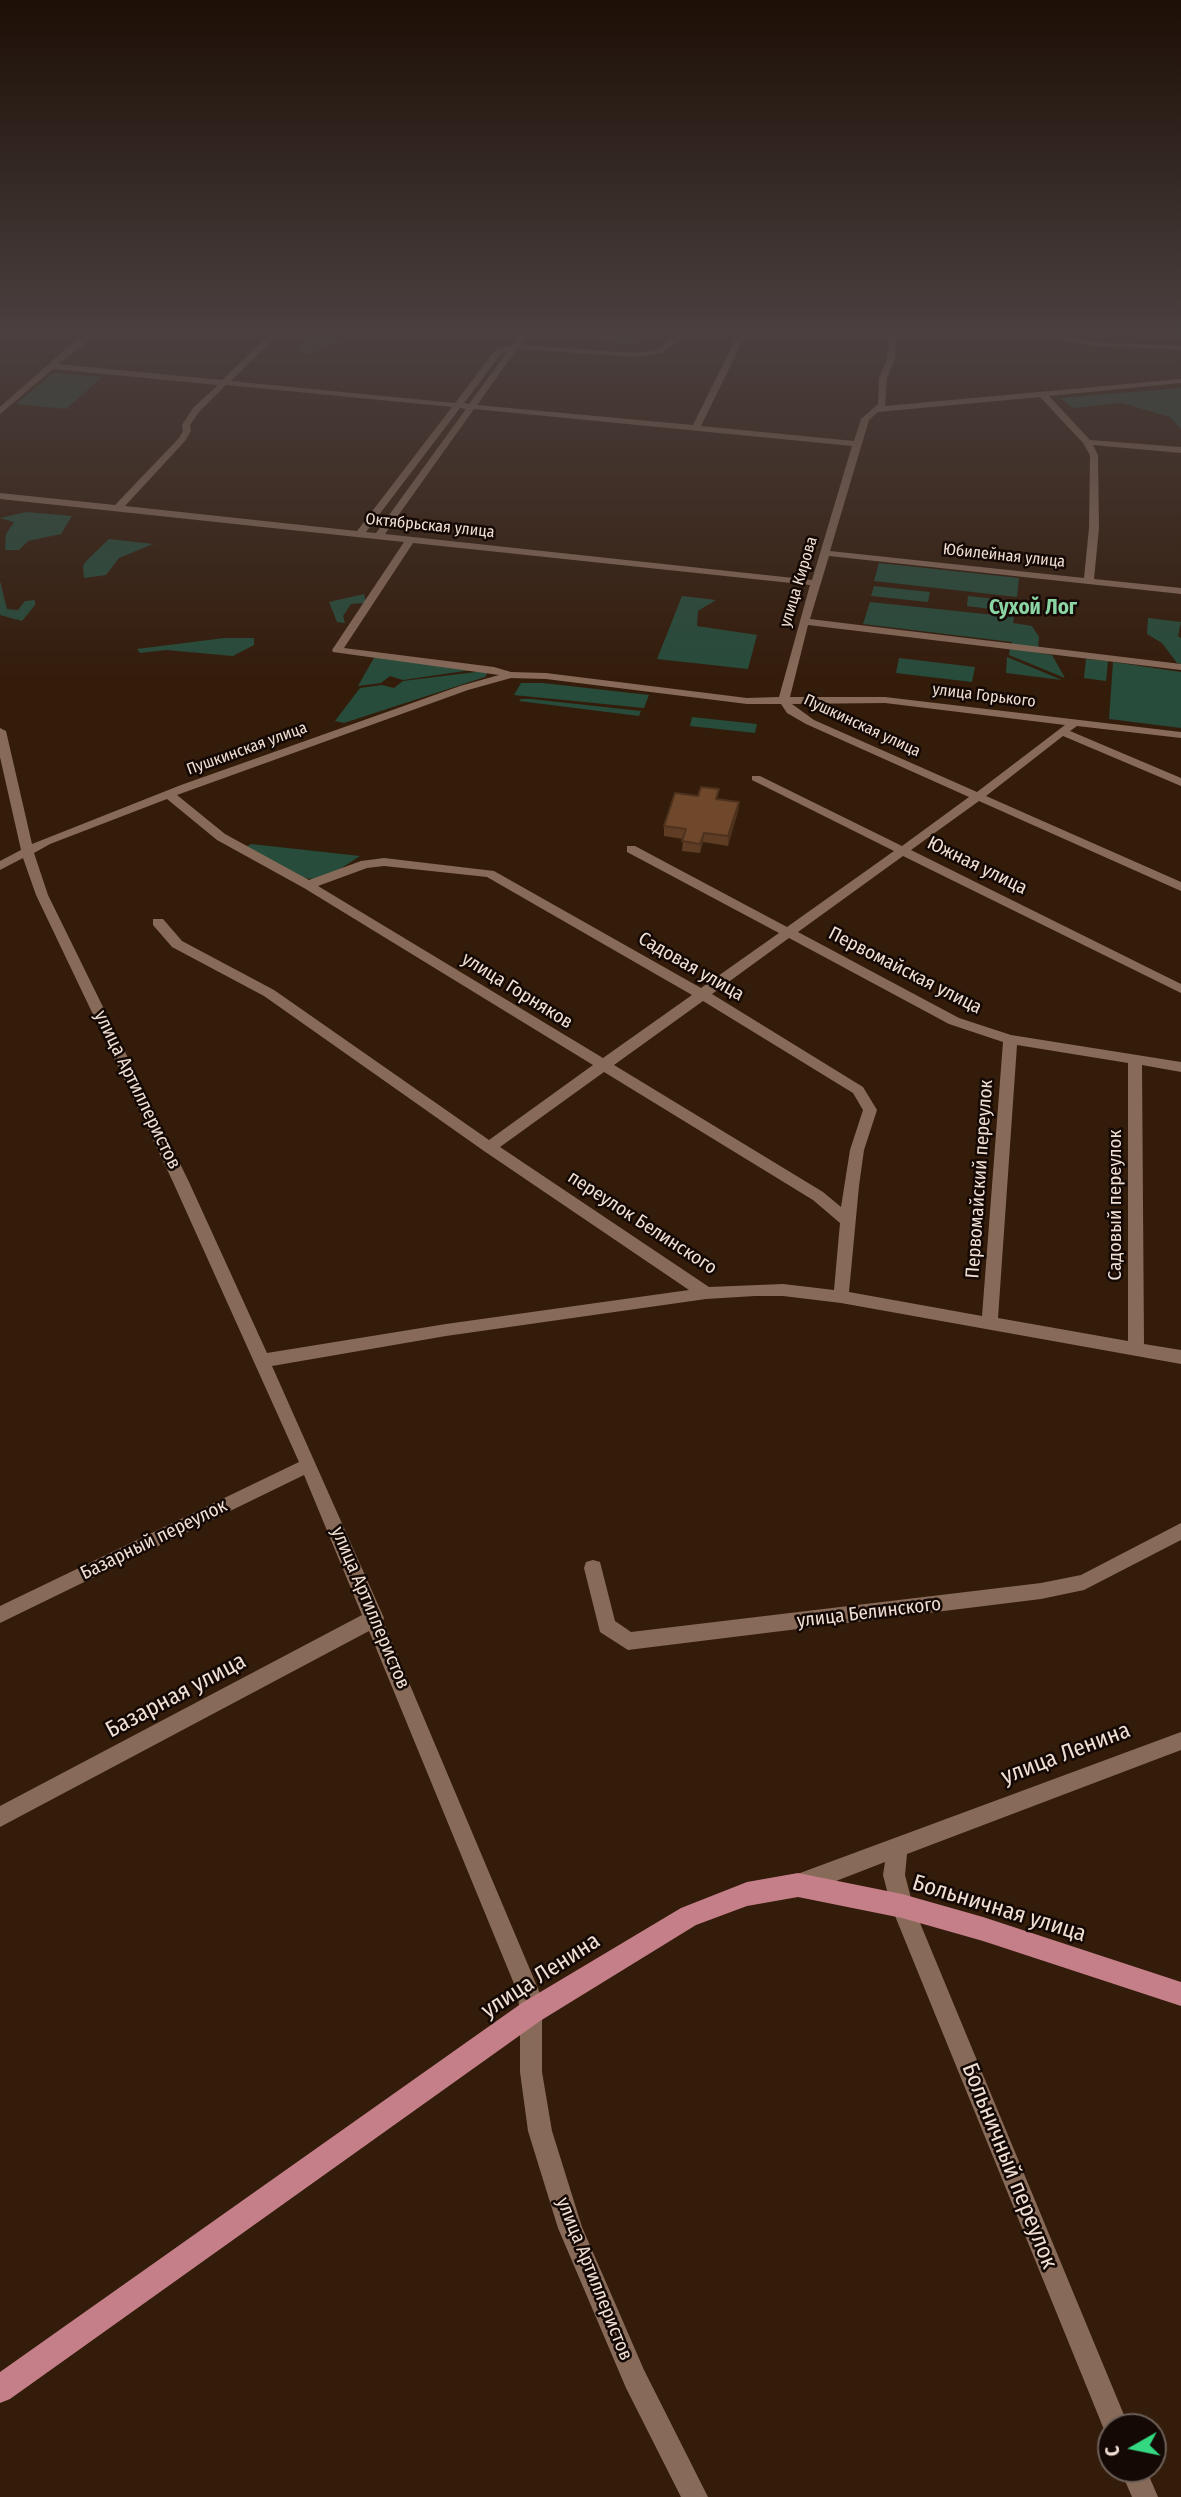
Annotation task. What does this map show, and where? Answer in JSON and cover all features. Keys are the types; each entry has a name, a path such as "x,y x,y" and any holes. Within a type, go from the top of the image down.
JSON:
{"main road":[{"name":"улица Ленина","path":"0,2389 531,2012 689,1916 747,1894 798,1885"},
{"name":"Больничная улица","path":"798,1885 902,1906 1181,1994"}],"street":[{"path":"118,508 173,449"},
{"path":"359,535 424,449"},
{"path":"378,537 442,449"},
{"name":"улица Кирова","path":"784,701 804,621 856,449"},
{"path":"1089,581 1094,528 1095,461 1090,449"},
{"name":"Октябрьская улица","path":"0,496 816,583"},
{"name":"Пушкинская улица","path":"410,540 337,650 494,670 510,675 557,677 747,701 784,701 791,711 810,722 1181,887"},
{"name":"Юбилейная улица","path":"824,553 1181,591"},
{"path":"804,621 1181,667"},
{"name":"Пушкинская улица","path":"0,866 27,851 169,794 451,692 510,675"},
{"name":"улица Горького","path":"784,701 885,700 1181,735"},
{"path":"489,1147 979,796 1075,722"},
{"name":"улица Артиллеристов","path":"0,731 27,851 42,895 181,1182 309,1465 528,1990 531,2012 531,2072 540,2131 570,2228 635,2379 695,2497"},
{"path":"1063,732 1181,782"},
{"name":"Южная улица","path":"757,778 1181,989"},
{"name":"улица Горняков","path":"169,794 221,837 308,885 817,1196 847,1220"},
{"name":"Первомайская улица","path":"631,849 954,1021 1010,1039 1181,1067"},
{"name":"Садовая улица","path":"308,885 365,864 384,862 490,874 703,995 843,1079 858,1090 870,1110 858,1150 847,1220"},
{"name":"переулок Белинского","path":"158,922 177,944 269,993 489,1147 706,1293 783,1290 841,1297 1181,1357"},
{"name":"Первомайский переулок","path":"990,1322 1010,1039"},
{"name":"Садовый переулок","path":"1135,1060 1136,1349"},
{"path":"841,1297 847,1220"},
{"path":"260,1361 354,1343 706,1293"},
{"name":"Базарный переулок","path":"0,1615 309,1465"},
{"name":"улица Белинского","path":"593,1568 607,1626 628,1641 1052,1589 1084,1582 1181,1531"},
{"name":"Базарная улица","path":"0,1817 375,1618"},
{"name":"улица Ленина","path":"798,1885 1181,1741"},
{"name":"Больничный переулок","path":"898,1847 894,1875 902,1906 1110,2413"}],"green space":[{"path":"26,512 72,516 61,534 28,541 19,550 5,550 6,534 14,522 0,518"},
{"path":"109,539 153,544 119,558 106,575 84,578 83,566"},
{"path":"879,563 1019,578 1017,597 874,581"},
{"path":"0,581 7,609 18,610 25,601 35,600 35,605 22,621 0,615"},
{"path":"874,586 930,592 928,602 871,596"},
{"path":"364,594 366,603 351,604 343,616 345,623 337,622 329,602"},
{"path":"682,596 716,600 698,611 697,626 757,635 748,669 657,659"},
{"path":"968,596 1016,601 1015,612 967,606"},
{"path":"870,602 1014,617 1013,623 1032,626 1039,637 1038,649 1012,646 1012,642 863,624"},
{"path":"1148,618 1181,622 1178,636 1181,638 1181,664 1177,663 1162,643 1147,634"},
{"path":"224,638 254,638 254,645 233,656 166,650 140,653 137,649"},
{"path":"1010,648 1052,655 1065,678 1009,655"},
{"path":"375,656 478,669 403,680 390,676 381,683 358,686"},
{"path":"1007,657 1062,680 1006,673"},
{"path":"899,658 975,667 972,682 896,673"},
{"path":"1086,659 1108,661 1106,681 1084,678"},
{"path":"1113,662 1181,672 1181,728 1109,719"},
{"path":"484,671 487,674 485,677 344,723 335,721 360,688 382,685 394,688 403,681"},
{"path":"521,683 649,695 644,708 514,695"},
{"path":"521,699 641,711 639,716 519,701"},
{"path":"692,717 757,724 755,733 690,726"},
{"path":"251,844 360,856 337,871 313,879 301,878 244,848"}],"building":[{"path":"701,787 719,789 716,799 739,802 728,836 704,833 700,844 682,841 686,829 664,826 675,793 698,796"}],"district":[{"name":"Сухой Лог","path":"1033,608"}]}
